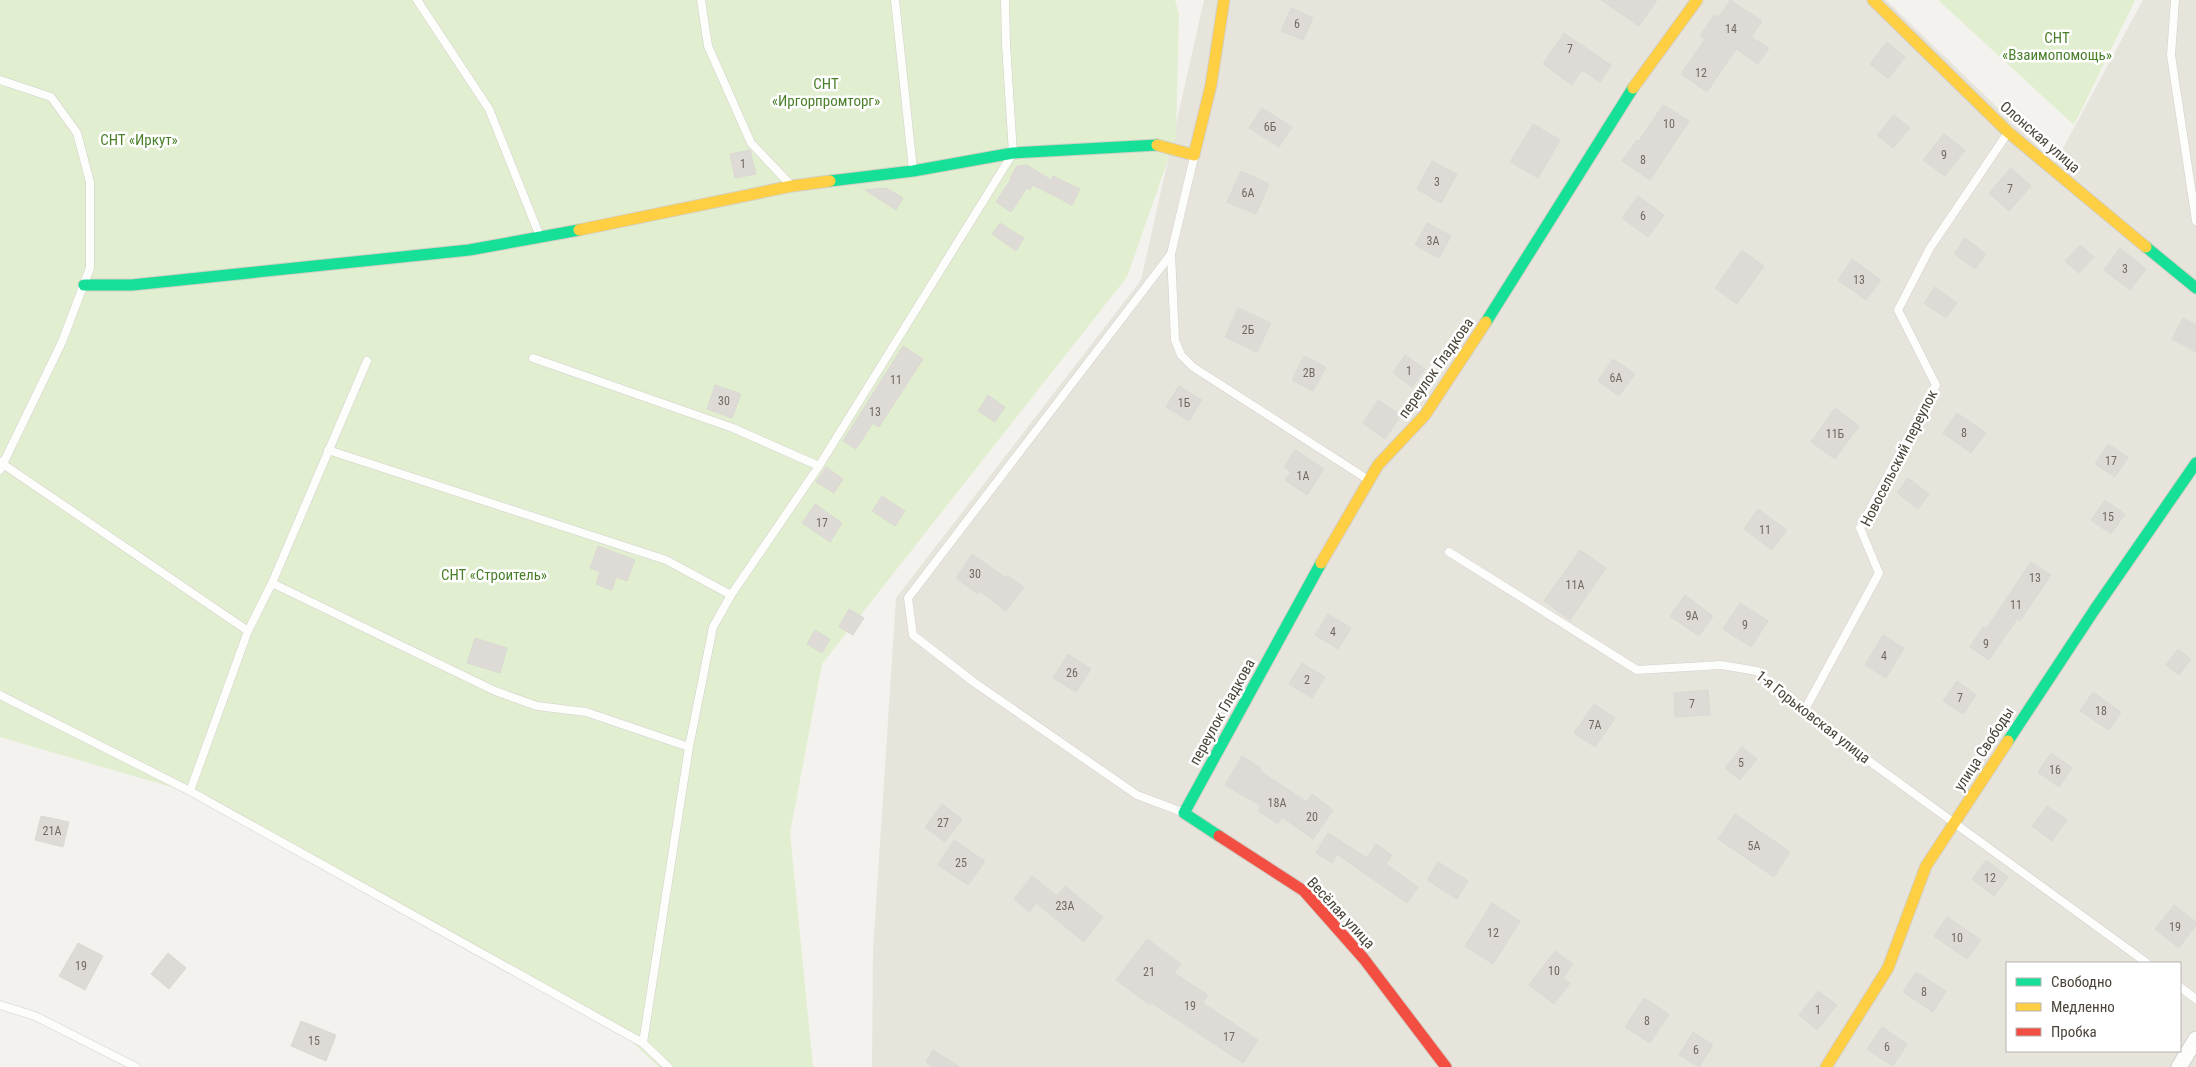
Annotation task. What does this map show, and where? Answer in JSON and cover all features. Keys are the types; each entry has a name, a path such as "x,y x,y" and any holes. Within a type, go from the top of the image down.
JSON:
{"street":[{"path":"84,285 142,284 469,250 792,186 914,171 1013,153 1154,144 1194,155 1211,85 1224,0"},
{"name":"переулок Гладкова","path":"1184,812 1250,694 1296,606 1368,480 1378,465 1425,415 1457,369 1644,71 1697,0"},
{"name":"Олонская улица","path":"1873,0 2008,132 2196,288"},
{"name":"улица Свободы","path":"1826,1067 1888,968 1926,866 2094,609 2196,462"},
{"name":"Весёлая улица","path":"1184,812 1304,891 1364,959 1446,1067"},
{"path":"2179,1067 2196,1039"}],"lane":[{"path":"417,0 489,110 540,237"},
{"path":"702,0 708,46 751,143 792,186"},
{"path":"895,0 914,171"},
{"path":"644,1043 689,747 713,627 731,594 819,466 1013,153 1005,0"},
{"path":"2175,0 2171,55 2196,221"},
{"path":"0,80 51,97 76,133 90,182 90,268 62,342 1,465 248,631"},
{"name":"Новосельский переулок","path":"1803,713 1879,573 1860,528 1936,385 1898,310 1930,248 2008,132"},
{"path":"1194,155 1170,254 1175,340 1181,354 1192,367 1368,480"},
{"path":"1170,254 908,598 913,635 975,683 1138,795 1184,812"},
{"path":"533,358 733,428 819,466"},
{"path":"190,790 248,631 272,583 367,362"},
{"path":"328,450 666,560 731,594"},
{"name":"1-я Горьковская улица","path":"1449,552 1637,670 1721,665 1757,671 1803,713 2146,962"},
{"path":"272,583 495,691 537,706 586,712 689,747"},
{"path":"0,695 190,790 644,1043 668,1067"},
{"path":"2181,988 2196,999"},
{"path":"0,1005 35,1016 136,1067"}],"shaded area":[{"path":"1204,0 1886,0 2055,163 2143,0 2196,0 2196,1067 872,1067 873,950 896,598 1141,280"}],"green space":[{"name":"СНТ «Строитель»","path":"0,0 1175,0 1179,14 1176,137 1127,277 822,664 790,833 813,1067 659,1067 630,1040 178,789 0,737"},
{"name":"СНТ «Взаимопомощь»","path":"1938,0 2135,0 2074,125"}],"building":[{"path":"1601,0 1657,0 1639,26"},
{"path":"1730,0 1762,21 1751,37 1769,48 1758,64 1736,49 1707,92 1681,74 1705,39 1700,36 1714,15 1719,17"},
{"path":"1291,8 1313,18 1303,40 1281,31"},
{"path":"1564,33 1611,65 1600,82 1582,70 1572,85 1543,64"},
{"path":"1887,42 1905,57 1888,79 1870,64"},
{"path":"1663,105 1689,121 1650,180 1622,161 1637,140 1639,141"},
{"path":"1262,108 1292,127 1279,147 1249,128"},
{"path":"1894,115 1910,128 1893,148 1877,135"},
{"path":"1533,124 1560,140 1538,178 1510,162"},
{"path":"1944,134 1965,150 1945,176 1923,160"},
{"path":"750,150 756,174 735,178 730,154"},
{"path":"1432,161 1457,174 1441,203 1417,189"},
{"path":"1027,165 1051,180 1053,176 1080,189 1072,205 1033,185 1030,190 1027,188 1011,212 996,202 1017,166"},
{"path":"2011,168 2031,186 2009,211 1989,193"},
{"path":"1241,171 1269,184 1256,214 1227,202"},
{"path":"886,188 903,198 896,210 865,190"},
{"path":"1638,196 1664,215 1648,237 1622,218"},
{"path":"1000,223 1024,238 1016,251 992,234"},
{"path":"1427,223 1451,236 1439,258 1415,245"},
{"path":"1965,238 1986,254 1975,269 1954,254"},
{"path":"2080,245 2094,257 2079,273 2065,261"},
{"path":"2120,248 2146,269 2130,290 2104,270"},
{"path":"1742,250 1764,266 1737,304 1715,288"},
{"path":"1852,259 1881,280 1866,300 1838,280"},
{"path":"1935,287 1957,303 1946,318 1924,303"},
{"path":"1238,308 1271,323 1257,352 1225,337"},
{"path":"2183,318 2196,325 2196,352 2172,339"},
{"path":"903,346 923,359 879,427 873,423 856,449 843,441"},
{"path":"1405,355 1425,369 1412,387 1393,373"},
{"path":"1304,356 1326,367 1313,391 1292,380"},
{"path":"1613,359 1635,374 1619,396 1598,381"},
{"path":"715,385 741,394 732,418 707,409"},
{"path":"1179,386 1202,400 1189,421 1166,407"},
{"path":"988,395 1005,407 995,422 978,411"},
{"path":"1378,400 1401,415 1385,439 1363,423"},
{"path":"1835,408 1859,426 1835,459 1811,442"},
{"path":"1957,413 1986,433 1971,453 1943,433"},
{"path":"2108,444 2128,457 2115,477 2095,464"},
{"path":"1295,450 1324,469 1307,495 1285,480 1291,472 1284,467"},
{"path":"826,467 843,479 834,493 816,482"},
{"path":"1908,478 1929,494 1918,509 1897,493"},
{"path":"882,496 905,511 895,526 872,511"},
{"path":"2105,500 2125,514 2111,534 2091,520"},
{"path":"815,504 842,523 830,542 802,523"},
{"path":"1758,509 1787,530 1772,550 1744,529"},
{"path":"598,546 635,560 627,581 616,577 612,590 596,584 600,572 590,568"},
{"path":"1580,550 1606,568 1570,620 1544,601"},
{"path":"972,554 1006,578 1008,576 1024,587 1006,611 980,591 978,594 956,578"},
{"path":"2031,562 2051,575 2020,621 2017,619 1989,660 1970,647 1983,627 1986,629"},
{"path":"1685,595 1713,616 1699,636 1670,616"},
{"path":"1740,603 1768,621 1751,647 1723,629"},
{"path":"849,609 864,618 853,635 839,627"},
{"path":"1328,614 1351,628 1338,649 1315,635"},
{"path":"815,630 830,639 822,653 807,644"},
{"path":"1883,635 1904,648 1886,678 1865,665"},
{"path":"475,638 507,648 500,673 467,663"},
{"path":"2178,649 2191,659 2179,675 2166,665"},
{"path":"1068,654 1091,669 1076,692 1053,678"},
{"path":"1302,663 1325,677 1312,698 1289,684"},
{"path":"1957,681 1976,695 1963,714 1943,701"},
{"path":"1708,690 1710,715 1675,717 1674,693"},
{"path":"2093,692 2121,712 2109,730 2080,711"},
{"path":"1594,704 1615,718 1595,747 1574,733"},
{"path":"1742,747 1757,759 1740,780 1725,768"},
{"path":"2051,753 2072,768 2059,787 2038,772"},
{"path":"1242,756 1261,768 1260,771 1307,802 1312,794 1333,810 1313,839 1282,817 1278,824 1258,811 1261,806 1225,785"},
{"path":"942,804 962,819 945,842 925,827"},
{"path":"2047,806 2067,820 2052,841 2032,826"},
{"path":"1735,814 1790,852 1774,877 1718,839"},
{"path":"41,816 69,822 63,847 35,840"},
{"path":"1328,833 1367,858 1376,844 1392,855 1386,864 1418,887 1407,903 1337,854 1332,863 1316,853"},
{"path":"954,840 985,861 968,885 938,865"},
{"path":"1986,860 2008,877 1994,896 1972,879"},
{"path":"1438,862 1468,881 1457,899 1427,880"},
{"path":"1032,876 1057,896 1065,886 1103,917 1084,942 1036,903 1029,912 1014,899"},
{"path":"1492,903 1520,921 1493,964 1465,946"},
{"path":"2174,905 2196,922 2196,925 2179,948 2155,929"},
{"path":"1947,917 1981,940 1967,959 1934,936"},
{"path":"1147,939 1181,964 1174,973 1208,995 1203,1003 1258,1040 1243,1063 1152,1003 1150,1005 1116,980"},
{"path":"78,943 103,956 85,990 59,976"},
{"path":"1555,951 1573,964 1563,978 1570,983 1554,1004 1529,985"},
{"path":"168,953 186,968 169,989 151,974"},
{"path":"1916,972 1946,991 1933,1012 1903,992"},
{"path":"1818,991 1837,1005 1817,1030 1799,1015"},
{"path":"1644,998 1669,1014 1650,1043 1625,1027"},
{"path":"301,1021 336,1035 326,1061 291,1046"},
{"path":"1882,1027 1907,1044 1893,1066 1867,1049"},
{"path":"1693,1032 1713,1045 1699,1067 1679,1055"},
{"path":"933,1050 960,1067 934,1067 926,1062"}],"traffic: fast":[{"path":"1486,322 1633,88"},
{"path":"830,181 913,171 1013,153 1157,145"},
{"path":"84,285 132,285 469,250 579,230"},
{"path":"2146,247 2196,288"},
{"path":"2008,741 2095,609 2196,463"},
{"path":"1219,836 1184,813 1321,563"}],"traffic: slow":[{"path":"1157,145 1194,155 1211,85 1224,0"},
{"path":"1633,88 1697,0"},
{"path":"1873,0 2008,132 2146,247"},
{"path":"579,230 792,186 830,181"},
{"path":"1321,563 1378,465 1425,415 1486,322"},
{"path":"1826,1067 1888,968 1926,866 2008,741"}],"traffic: jam":[{"path":"1219,836 1304,891 1364,959 1446,1067"}],"park label":[{"name":"СНТ «Иргорпромторг»","path":"826,92"},
{"name":"СНТ «Иркут»","path":"139,140"}]}
